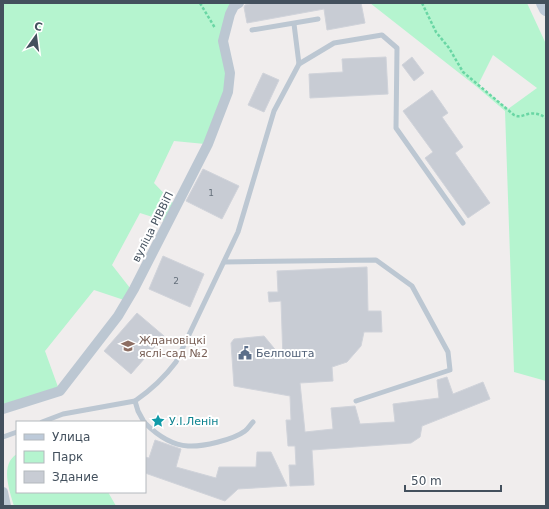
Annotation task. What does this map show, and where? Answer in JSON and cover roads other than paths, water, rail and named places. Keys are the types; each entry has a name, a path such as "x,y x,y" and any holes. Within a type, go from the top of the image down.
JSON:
{"main road":[{"path":"543,3 546,9"}],"street":[{"name":"вуліца РІВВіП","path":"3,409 60,390 118,316 134,289 208,144 228,92 230,74 222,41 230,14 234,6 239,3"},
{"path":"3,492 6,506"}],"lane":[{"path":"252,30 318,19"},
{"path":"45,421 63,414 135,401 160,381 176,362 238,232 274,111 298,64 294,24"},
{"path":"298,64 334,44 382,35 397,48 396,128 463,223"},
{"path":"224,262 376,260 412,286 448,352 450,370 356,401"},
{"path":"135,401 138,411 144,421"},
{"path":"146,423 161,436 172,442 188,446 219,442 244,432 253,422"},
{"path":"3,437 16,432"}],"place":[{"name":"Ждановіцкі яслі-сад №2","path":"128,346"},
{"name":"Белпошта","path":"245,353"},
{"name":"У.І.Ленін","path":"158,421"}]}
